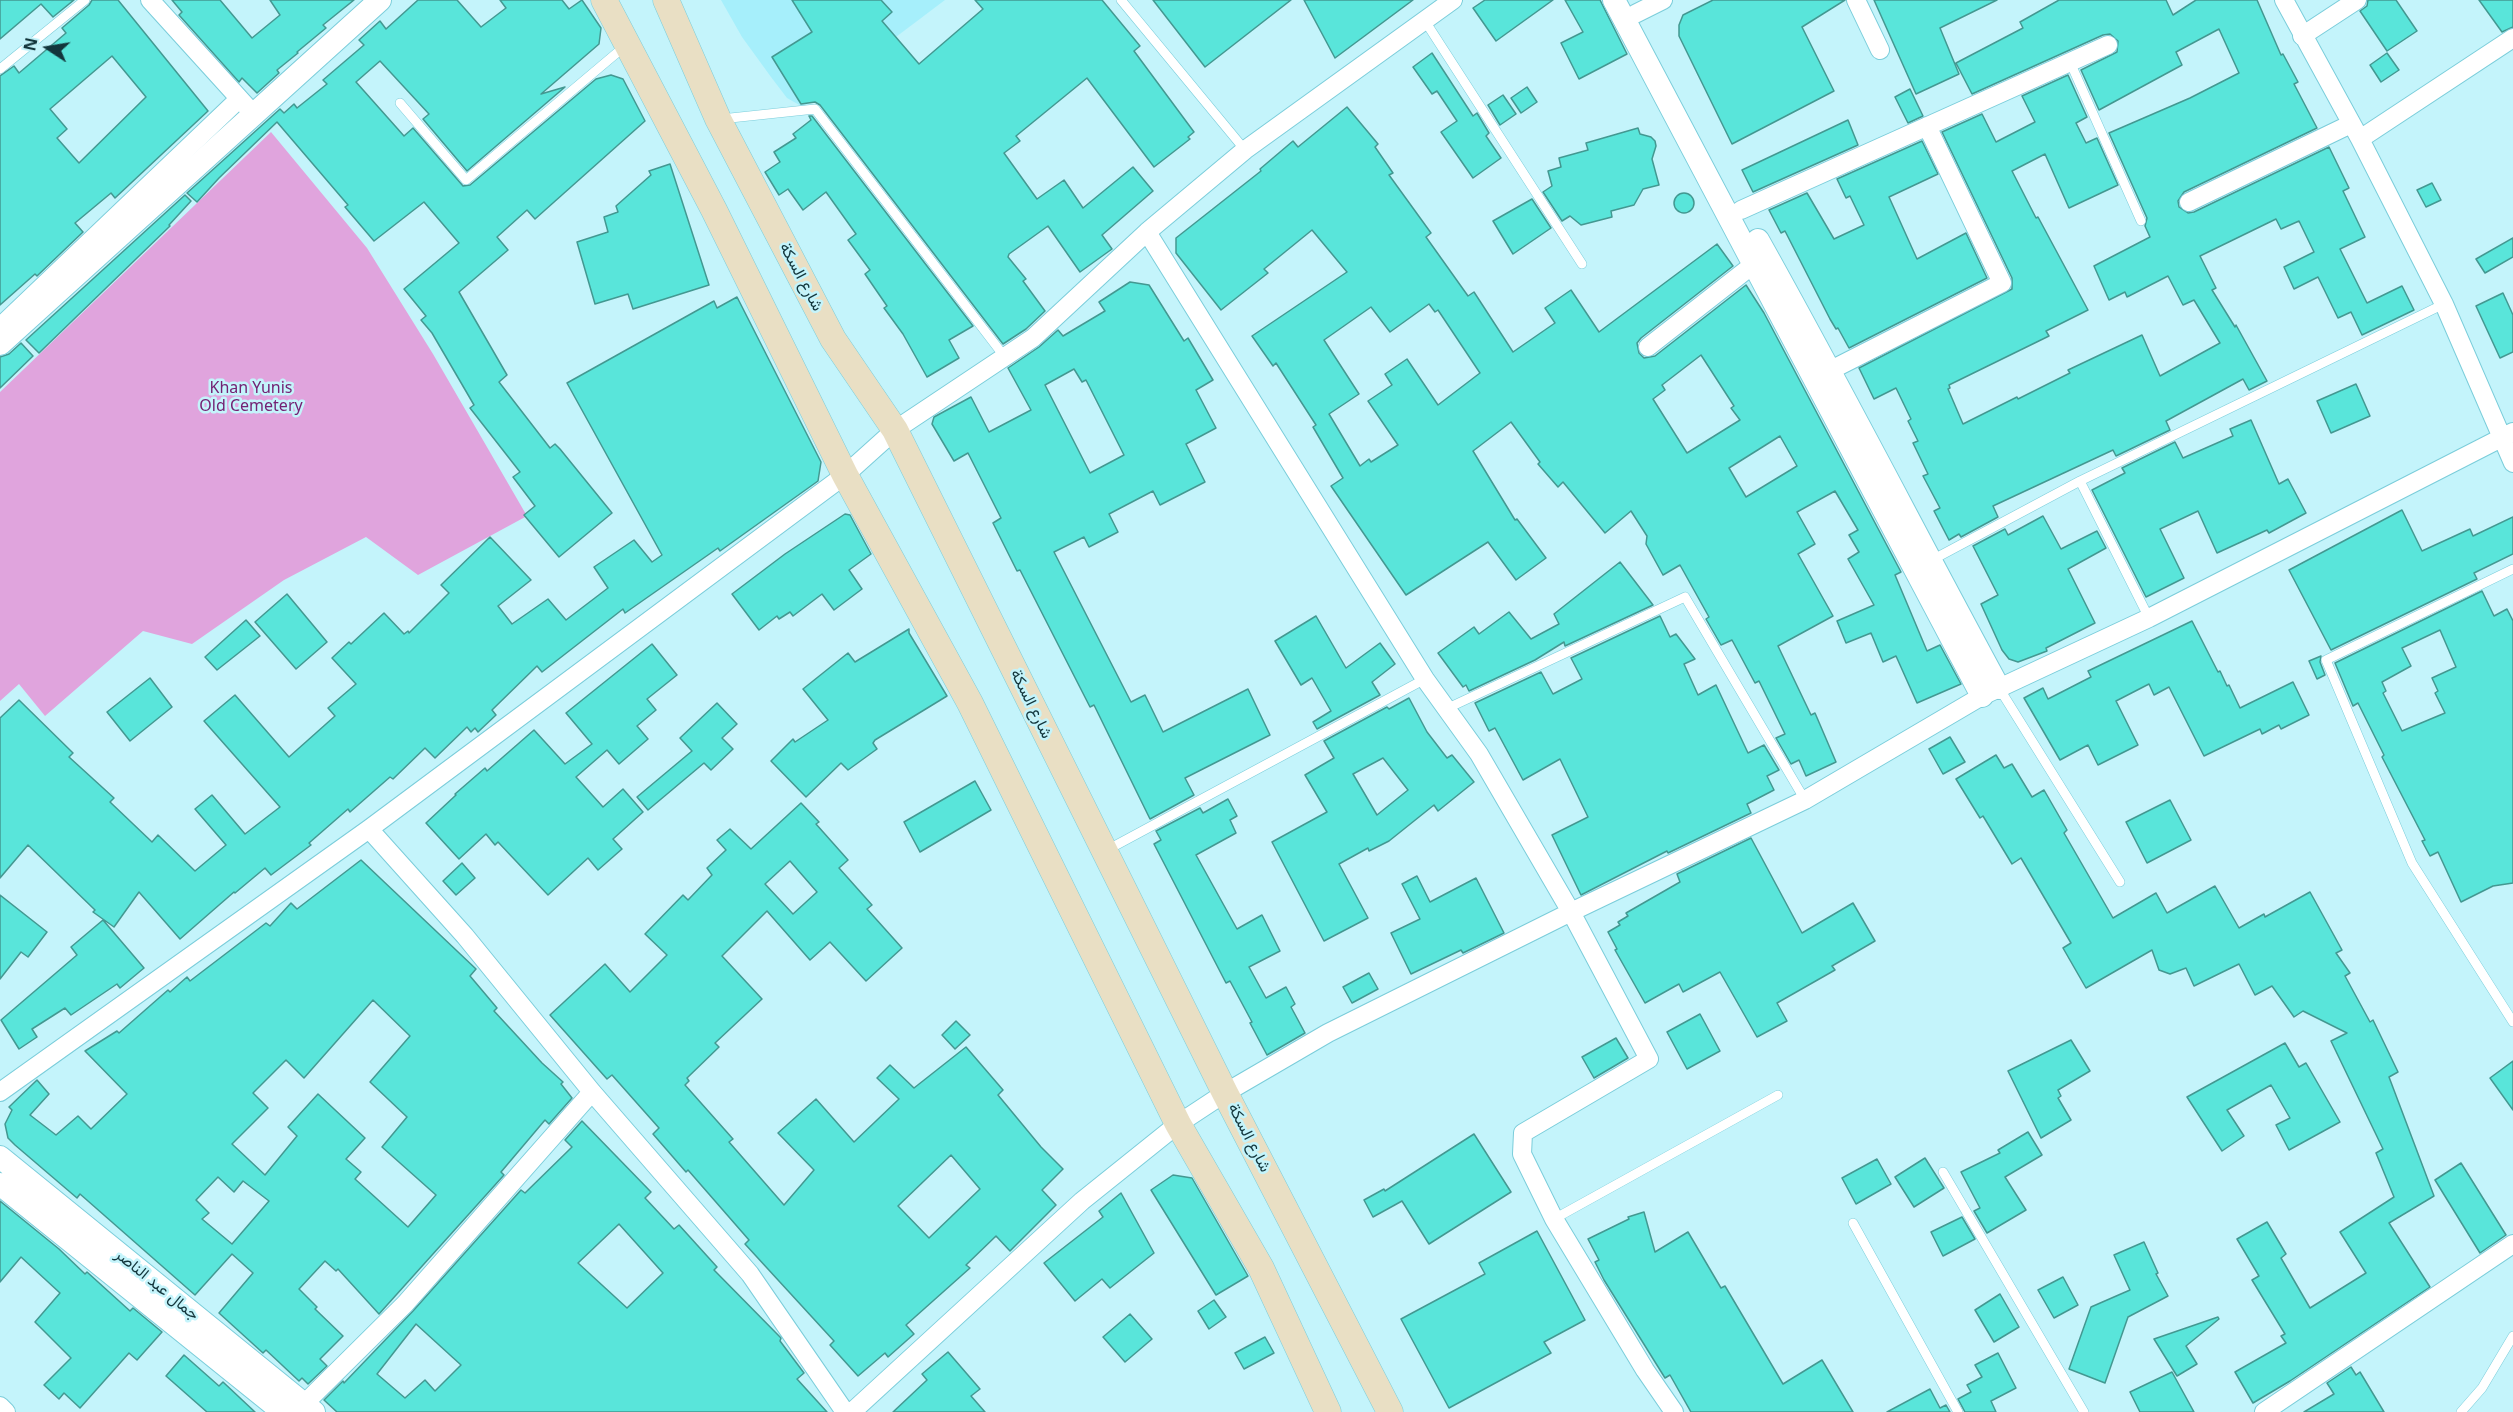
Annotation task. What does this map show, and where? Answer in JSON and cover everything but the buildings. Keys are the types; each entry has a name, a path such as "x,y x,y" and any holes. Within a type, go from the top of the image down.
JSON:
{"main road":[{"path":"604,0 709,200 845,475 970,703 1178,1124 1261,1268 1328,1412"},
{"name":"شارع السكة","path":"666,0 718,119 833,339 895,430 1225,1093 1390,1412"}],"street":[{"path":"150,0 246,106"},
{"path":"0,327 246,106 380,0"},
{"path":"0,1092 369,829 845,475 895,430 1033,338 1147,232 1245,150 1453,0"},
{"path":"1614,0 1754,264 1991,692"},
{"path":"1663,0 1631,7 1831,370 1930,561 1991,692"},
{"path":"1856,0 1880,50"},
{"path":"2284,0 2355,131 2444,304 2507,434 2513,463"},
{"path":"2302,36 2357,0"},
{"path":"2189,202 2355,131 2513,38"},
{"path":"1741,210 2108,45"},
{"path":"0,344 246,106"},
{"path":"1831,370 2002,283 1927,126"},
{"path":"1147,232 1425,679 1479,754 1571,912 1649,1059 1523,1133 1522,1154 1554,1220 1645,1370 1674,1412"},
{"path":"1648,347 1754,264"},
{"path":"852,1412 1082,1201 1178,1124 1225,1093 1328,1033 1571,912 1805,800 1991,692 2149,618 2507,434"},
{"path":"369,829 465,936 592,1092 750,1274 845,1412"},
{"path":"305,1409 405,1304 592,1092"},
{"name":"جمال عبد الناصر","path":"0,1157 305,1409"},
{"name":"جمال عبد الناصر","path":"0,1184 283,1412"},
{"path":"2264,1412 2513,1244"},
{"path":"0,1406 6,1412"}],"lane":[{"path":"0,69 86,0"},
{"path":"1121,0 1245,150"},
{"path":"1425,21 1582,264"},
{"path":"400,103 466,180 628,43"},
{"path":"2070,62 2141,221"},
{"path":"718,119 815,109 1004,356"},
{"path":"1930,561 2080,480 2444,304"},
{"path":"2080,480 2149,618"},
{"path":"2513,569 2326,660 2412,864 2513,1022"},
{"path":"1448,708 1686,597 1805,800"},
{"path":"1104,851 1425,679"},
{"path":"1991,692 2120,882"},
{"path":"1554,1220 1778,1095"},
{"path":"1943,1172 2084,1412"},
{"path":"1853,1223 1958,1412"},
{"path":"2461,1412 2482,1388 2513,1336"}],"shaded area":[{"path":"721,0 945,0 803,107 787,98 742,37"}],"green space":[{"name":"Khan Yunis Old Cemetery","path":"271,132 367,248 433,354 527,516 418,575 366,537 284,580 192,644 143,631 45,716 19,684 0,701 0,392"}]}
